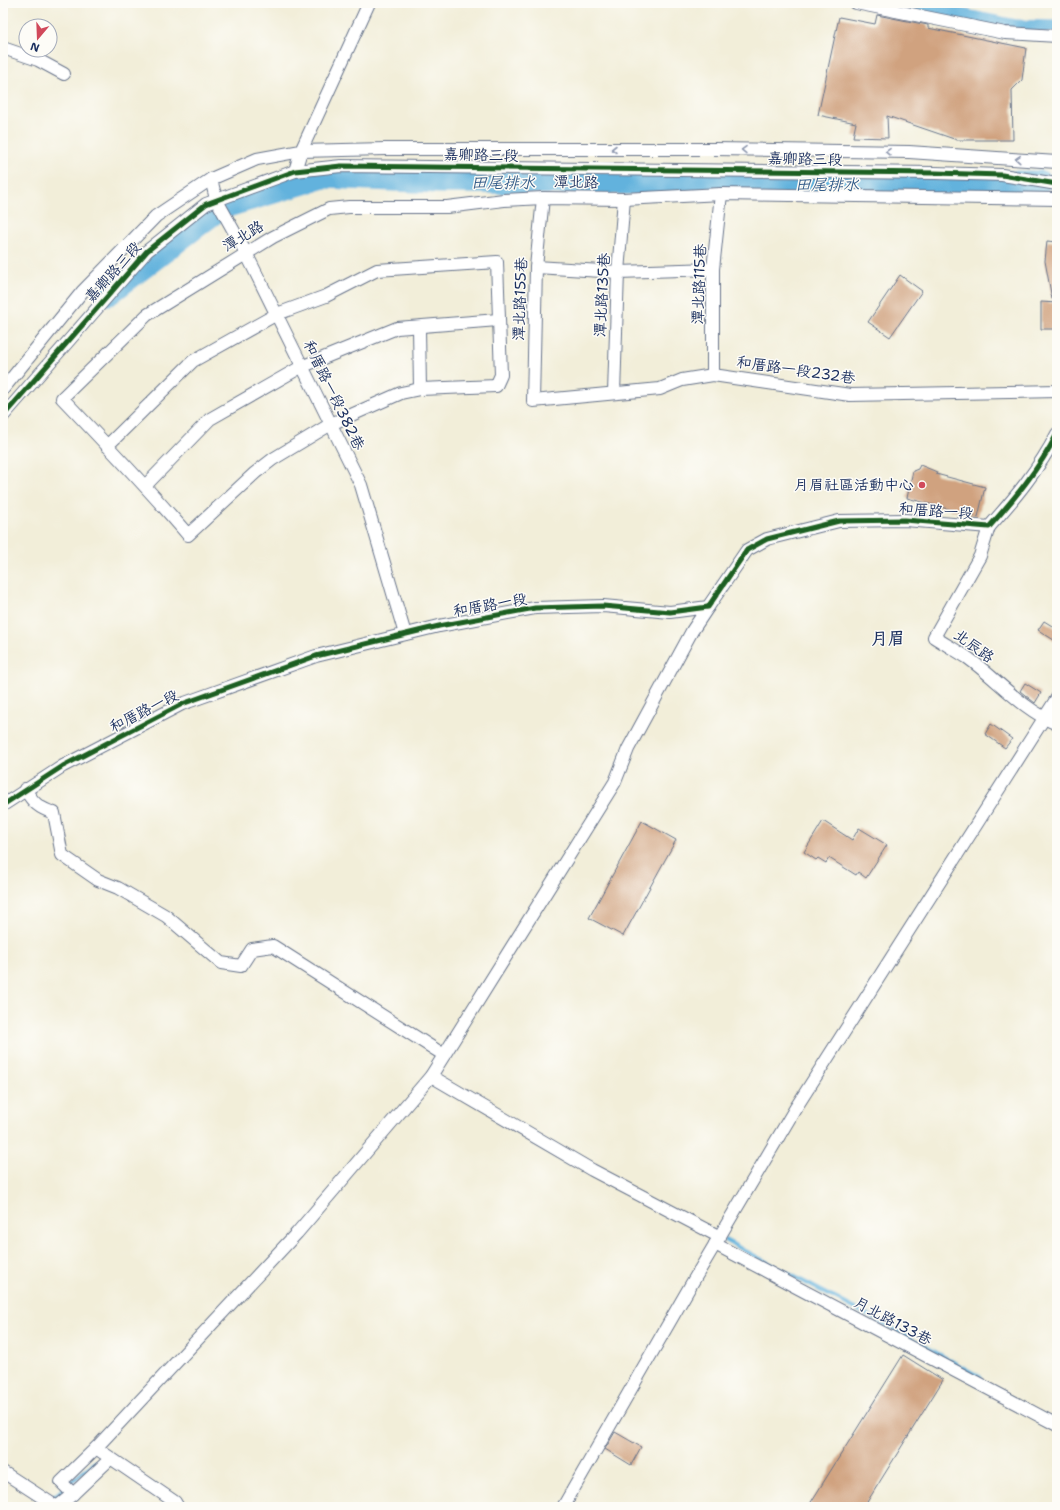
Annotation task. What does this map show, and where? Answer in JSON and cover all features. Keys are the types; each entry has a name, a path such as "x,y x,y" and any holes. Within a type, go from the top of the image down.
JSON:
{"street":[{"path":"295,170 301,151 370,3"},
{"path":"856,3 1005,33 1057,36"},
{"path":"3,48 38,60 64,74"},
{"name":"嘉卿路三段","path":"3,389 82,292 156,216 211,180 257,159 301,151 385,149 745,150 909,152 1057,162"},
{"name":"嘉卿路三段","path":"3,416 146,251 206,204 295,170 341,166 935,173 1002,175 1057,184"},
{"name":"和厝路一段382巷","path":"211,180 216,199 277,314 301,366 361,486 406,634"},
{"name":"潭北路","path":"107,446 62,398 147,315 273,237 329,209 349,207 447,207 504,200 543,198 624,199 721,194 1057,199"},
{"name":"潭北路115巷","path":"713,375 713,269 721,194"},
{"name":"潭北路155巷","path":"533,401 536,267 543,198"},
{"name":"潭北路135巷","path":"614,393 618,272 624,199"},
{"path":"497,262 498,320 501,375 496,386 420,389 401,393 331,424 273,459 255,473 188,535 146,485 107,446 193,361 277,314 326,296 377,270 497,262"},
{"path":"536,267 618,272 713,269"},
{"path":"146,485 210,419 301,366 397,328 498,320"},
{"path":"419,326 420,389"},
{"name":"和厝路一段232巷","path":"533,401 660,389 682,380 713,375 850,395 1057,391"},
{"name":"和厝路一段","path":"3,805 25,789 63,766 182,704 316,656 406,634 535,608 604,606 670,612 708,607 747,550 767,539 838,521 905,520 989,527 1020,492 1046,455 1057,434"},
{"name":"北辰路","path":"989,527 980,556 934,637 968,658 1018,701 1045,719 1057,724"},
{"path":"73,1494 61,1482 96,1448 298,1233 431,1076 615,782 632,742 692,631 708,607"},
{"path":"563,1507 717,1240 804,1096 1057,698"},
{"path":"25,789 33,802 42,809 54,814 62,855 98,880 118,888 166,916 221,963 241,966 252,949 273,946 444,1055"},
{"name":"月北路133巷","path":"431,1076 592,1170 717,1240 1057,1425"},
{"path":"96,1448 175,1502 178,1507"},
{"path":"3,1472 57,1507 73,1494 110,1458"}],"building":[{"path":"877,15 928,25 928,28 1026,48 1022,80 1012,90 1013,140 957,140 887,116 888,138 853,137 856,123 818,115 839,17 875,24"},
{"path":"1047,241 1057,242 1057,299 1052,299 1045,261"},
{"path":"900,275 922,291 890,337 868,322"},
{"path":"1041,302 1057,303 1057,329 1041,329"},
{"path":"920,465 937,472 936,474 985,487 978,517 907,498 913,471 918,469"},
{"path":"1044,621 1057,629 1057,642 1038,630"},
{"path":"1025,683 1041,693 1035,703 1020,691"},
{"path":"991,724 1012,739 1005,748 985,734"},
{"path":"642,821 676,840 623,936 589,918"},
{"path":"823,821 852,840 859,828 887,845 866,878 858,872 856,875 829,858 826,863 818,858 816,860 804,852"},
{"path":"903,1355 943,1380 864,1507 808,1507"},
{"path":"615,1432 641,1447 631,1465 605,1449"}],"waterway":[{"path":"903,3 1017,26 1057,27"},
{"name":"田尾排水","path":"109,294 221,208 324,177 437,182 756,184 1040,182"},
{"path":"725,1240 903,1334 980,1377"},
{"path":"49,1497 51,1499 95,1462"}],"cycle path":[{"path":"3,416 147,251 206,204 295,171 341,166 935,173 1002,175 1057,184"},
{"path":"3,805 63,766 182,704 316,656 439,626 535,608 603,606 670,612 708,607 747,550 767,539 839,521 905,520 989,527 1026,483 1057,434"}],"place":[{"name":"月眉社區活動中心","path":"922,485"}],"district":[{"name":"月眉","path":"888,638"}]}
